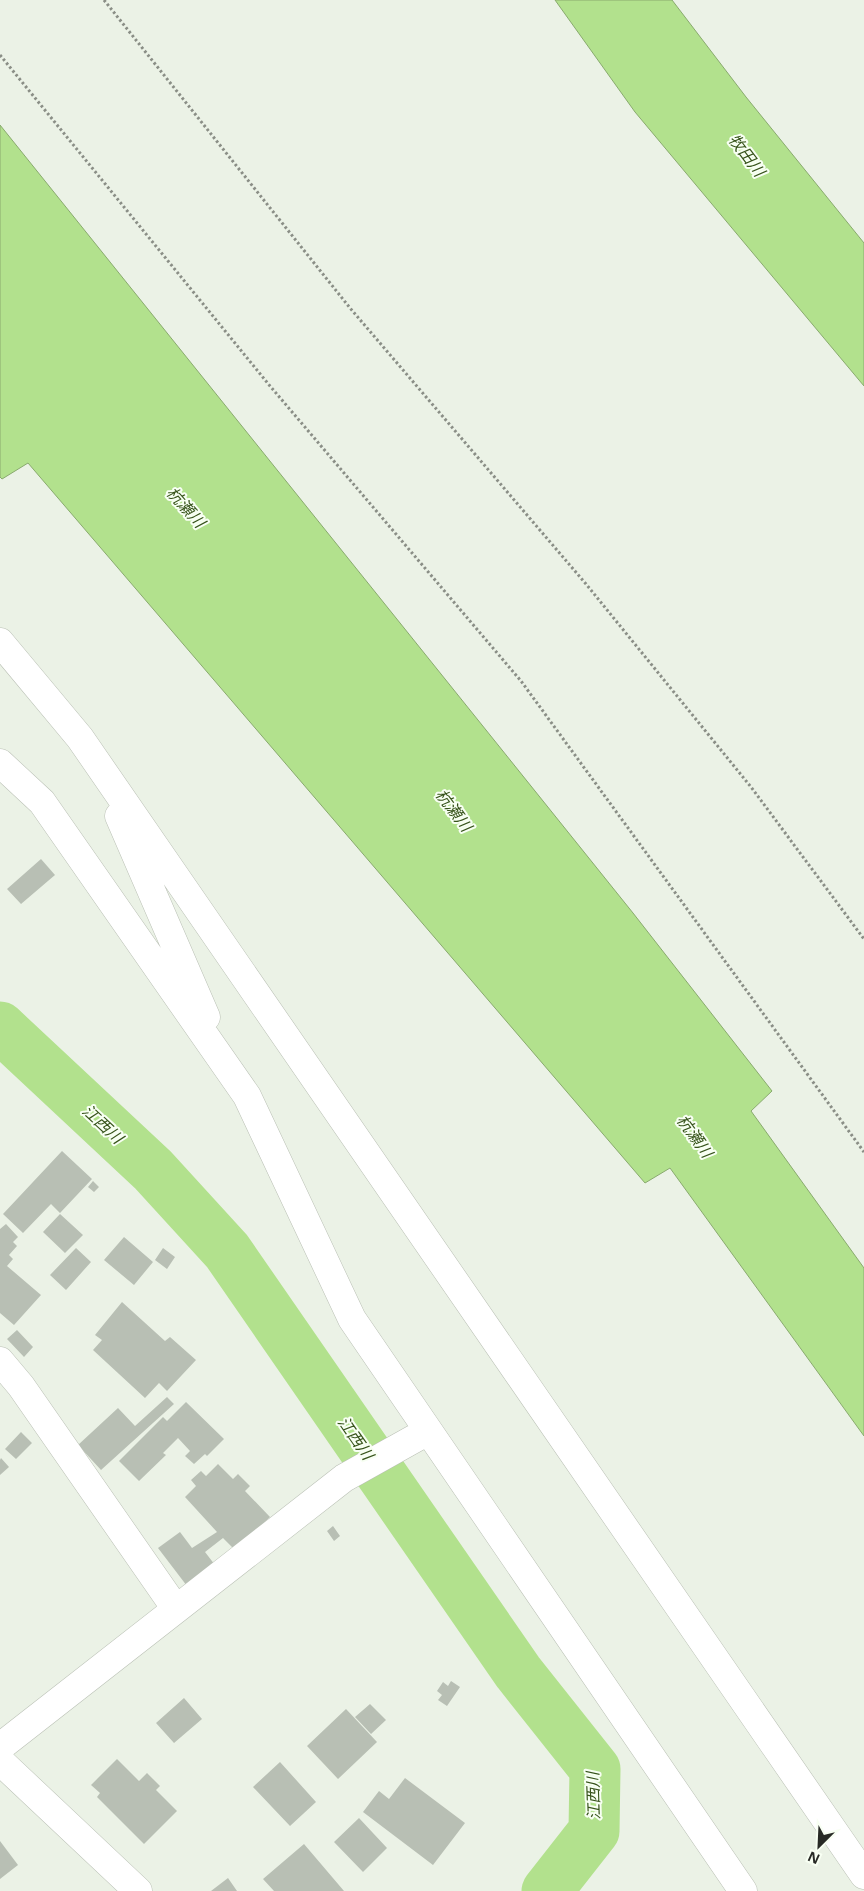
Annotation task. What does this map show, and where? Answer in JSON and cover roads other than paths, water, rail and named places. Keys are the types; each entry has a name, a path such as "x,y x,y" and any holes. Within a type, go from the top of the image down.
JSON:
{"street":[{"path":"0,642 80,738 95,759 864,1875"},
{"path":"95,759 231,1072"},
{"path":"0,763 42,802 247,1096 352,1319 744,1891"},
{"path":"0,1361 21,1386 176,1609"},
{"path":"0,1747 344,1478 401,1448 428,1431"},
{"path":"0,1761 138,1891"}],"water":[{"name":"牧田川","path":"555,0 672,0 746,97 864,243 864,386 635,112"},
{"name":"杭瀬川","path":"0,125 633,913 772,1091 751,1111 864,1268 864,1436 670,1168 645,1183 28,463 2,479 0,477"}],"waterway":[{"name":"江西川","path":"0,1027 153,1170 227,1251 518,1672 595,1769 594,1831 547,1891"}]}
